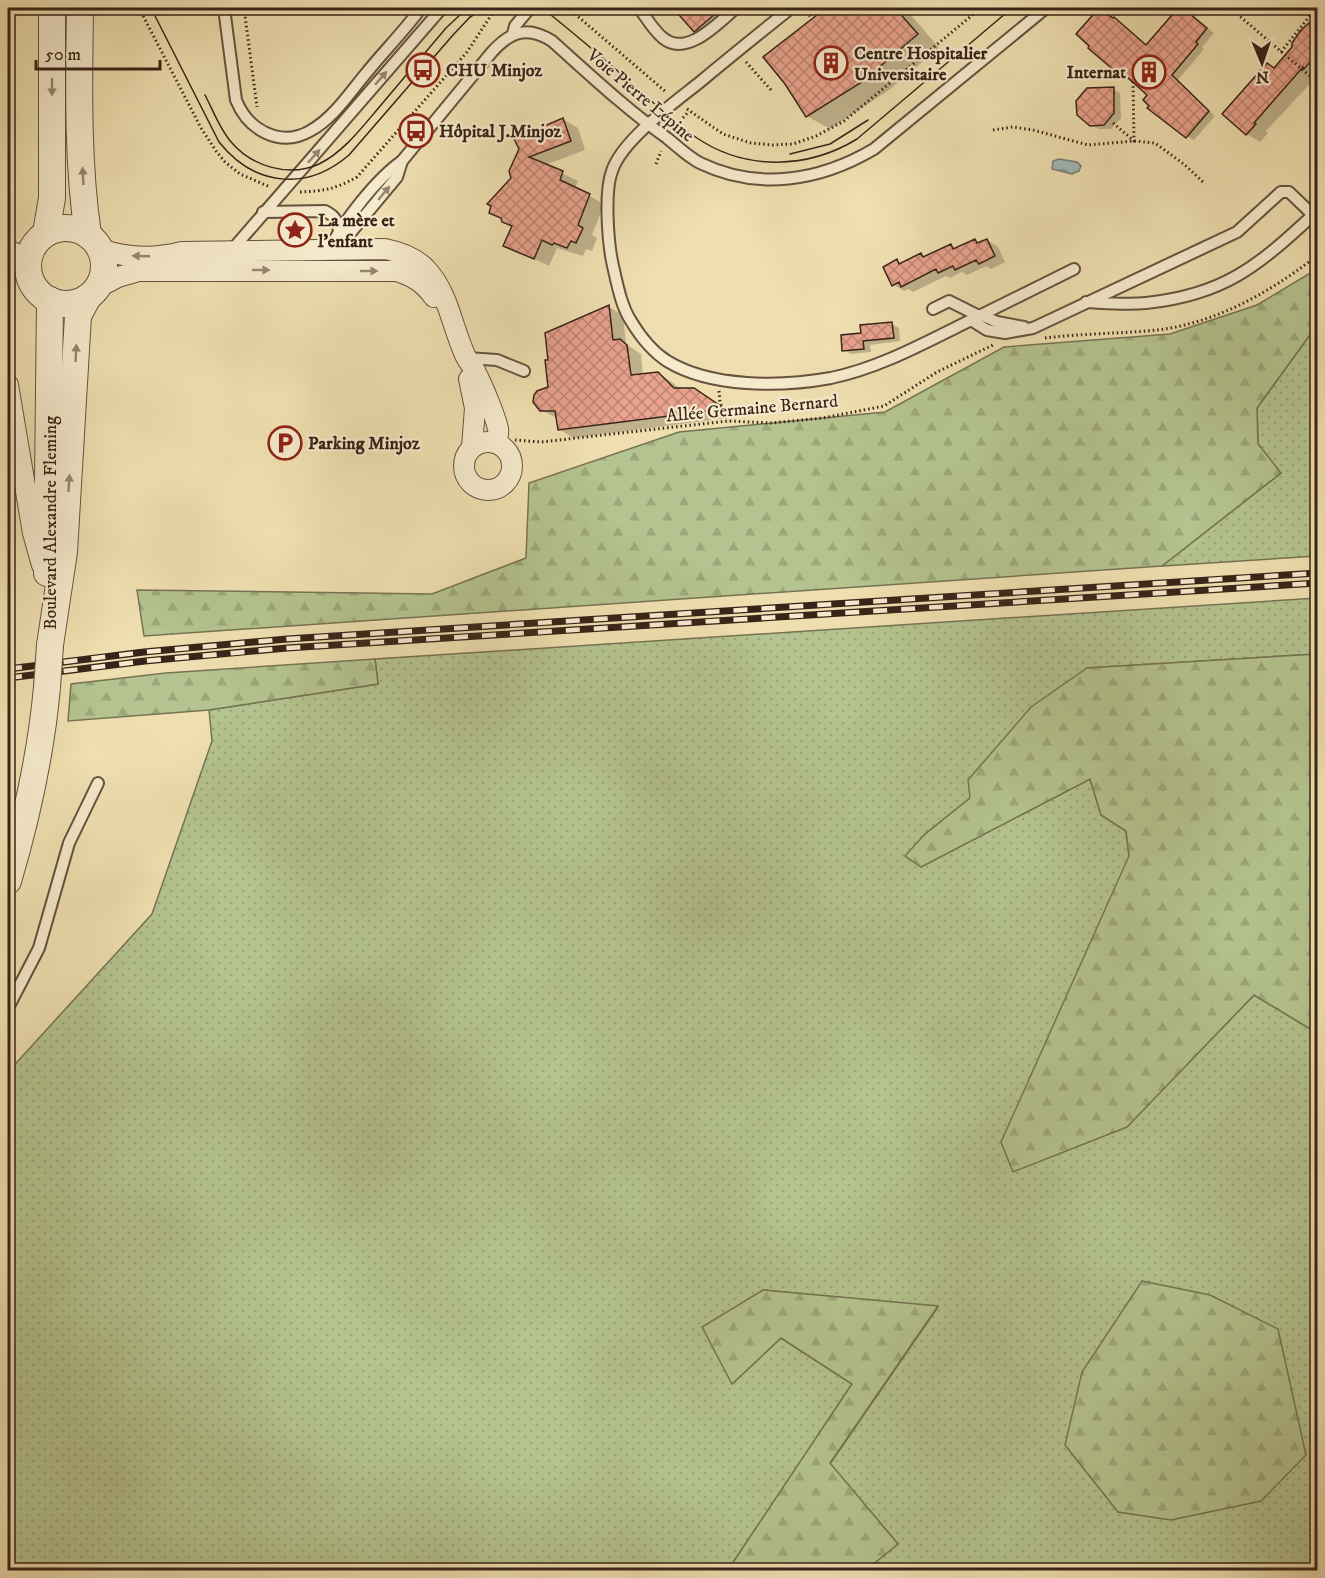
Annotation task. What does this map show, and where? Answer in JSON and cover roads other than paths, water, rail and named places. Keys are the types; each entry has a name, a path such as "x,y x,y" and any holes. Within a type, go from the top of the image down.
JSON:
{"street":[{"path":"46,233 52,198 51,8"},
{"path":"80,8 80,115 85,213 104,269 92,293"},
{"path":"449,315 426,285 412,275 396,271 139,271 118,277 92,293 69,303 50,300 40,293 32,284 18,255 46,233 67,228 78,230 118,255 165,257 182,252 366,249 400,252 415,259 438,284 467,358 476,371 505,441 512,467 506,482 492,489 476,487 465,475 464,459 472,447 479,443 505,441"},
{"path":"310,270 329,250"},
{"name":"Boulevard Alexandre Fleming","path":"50,645 64,552 78,316 92,293"},
{"name":"Boulevard Alexandre Fleming","path":"50,300 47,586 50,645"},
{"path":"467,358 475,408 472,447"},
{"path":"8,385 33,533 47,586"},
{"path":"8,881 33,790 44,723 50,645"}],"lane":[{"path":"224,8 236,100 241,112 260,130 275,137 288,138 308,133 330,117 421,8"},
{"path":"184,270 216,260 231,251 442,8"},
{"path":"329,250 339,231 390,170 402,161 492,52 513,34 515,26 530,8"},
{"path":"639,8 663,38 670,42 683,44 696,40 736,8"},
{"path":"791,8 648,126 624,151 612,170 609,188 608,233 611,258 630,320 645,341 667,361 694,374 743,383 831,378 874,366 1074,269"},
{"name":"Voie Pierre Lépine","path":"513,34 522,32 542,35 552,41 648,126 698,162 723,172 768,179 826,172 850,163 874,149 1046,8"},
{"path":"343,122 346,110 344,98"},
{"path":"329,250 352,231 397,177 402,161"},
{"path":"933,309 950,300 977,317 987,330 1005,333 1033,328 1086,302 1237,232 1281,192 1289,192 1313,215 1270,255 1234,279 1204,292 1145,303 1086,302"},
{"path":"263,212 325,211 332,214 337,221 339,231"},
{"path":"352,231 366,249"},
{"path":"467,358 497,360 525,371"},
{"path":"8,1008 39,948 69,843 98,783"}],"water":[{"path":"1059,159 1077,162 1081,166 1079,171 1072,174 1052,169 1053,161"}],"tram line":[{"path":"151,8 219,142 233,157 248,168 281,179 298,179 315,175 333,167 349,155 453,35 470,17 485,8"},
{"path":"535,8 551,15 671,119 697,138 716,149 736,156 756,161 777,162 798,161 818,156 857,139 1012,8"},
{"path":"205,95 220,126 240,151 272,167 284,170 307,168 328,159 353,138 446,28 462,13"},
{"path":"790,154 830,144 868,120"}],"railway":[{"path":"8,669 144,652 287,639 1318,573"},
{"path":"8,678 145,661 287,648 1318,583"}],"place":[{"name":"Centre Hospitalier Universitaire","path":"831,63"},
{"name":"CHU Minjoz","path":"423,70"},
{"name":"Internat","path":"1149,72"},
{"name":"Hôpital J.Minjoz","path":"416,131"},
{"name":"La mère et l'enfant","path":"295,230"},
{"name":"Parking Minjoz","path":"285,443"}]}
